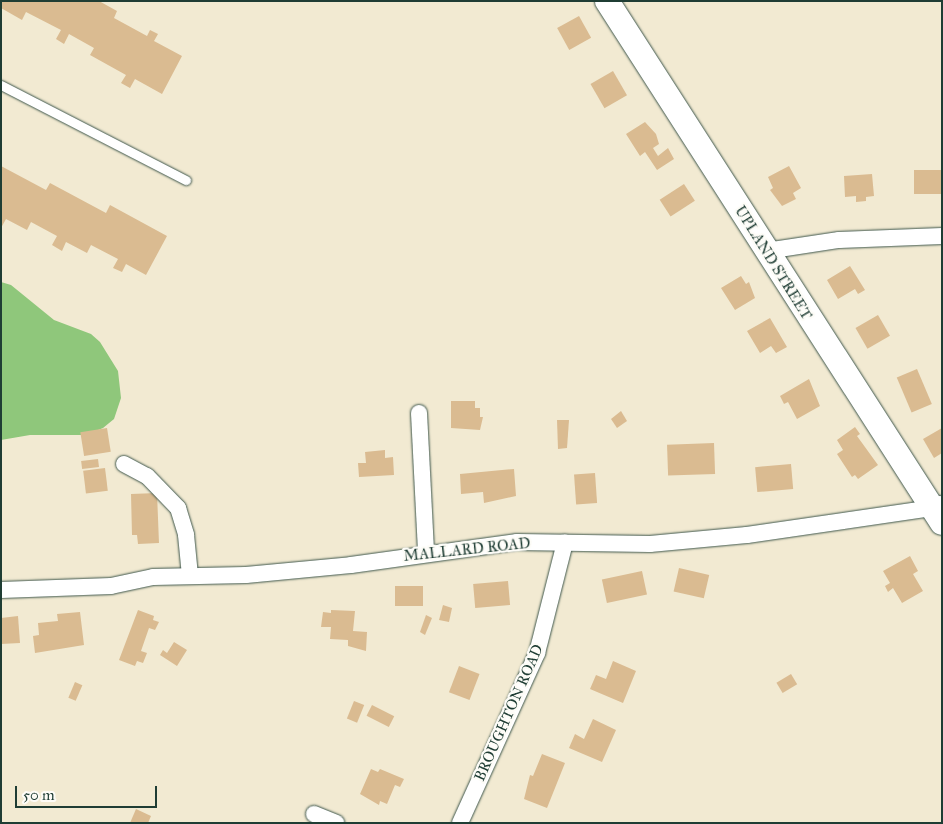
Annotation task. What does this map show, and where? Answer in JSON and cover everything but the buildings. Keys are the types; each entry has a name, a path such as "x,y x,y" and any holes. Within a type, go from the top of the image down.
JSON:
{"street":[{"name":"UPLAND STREET","path":"607,1 766,251 939,511"},
{"path":"766,251 839,240 942,236"},
{"path":"419,413 426,553"},
{"path":"124,464 147,476 178,508 186,535 190,576"},
{"name":"MALLARD ROAD","path":"1,590 111,586 153,577 246,575 351,565 426,553 517,542 650,544 746,535 939,511"},
{"name":"BROUGHTON ROAD","path":"460,823 537,653 565,542"},
{"path":"314,814 336,823"}],"lane":[{"path":"1,85 186,180"}],"green space":[{"path":"1,282 11,285 54,320 91,334 100,342 118,371 121,398 114,419 103,428 86,435 30,435 1,440"}]}
